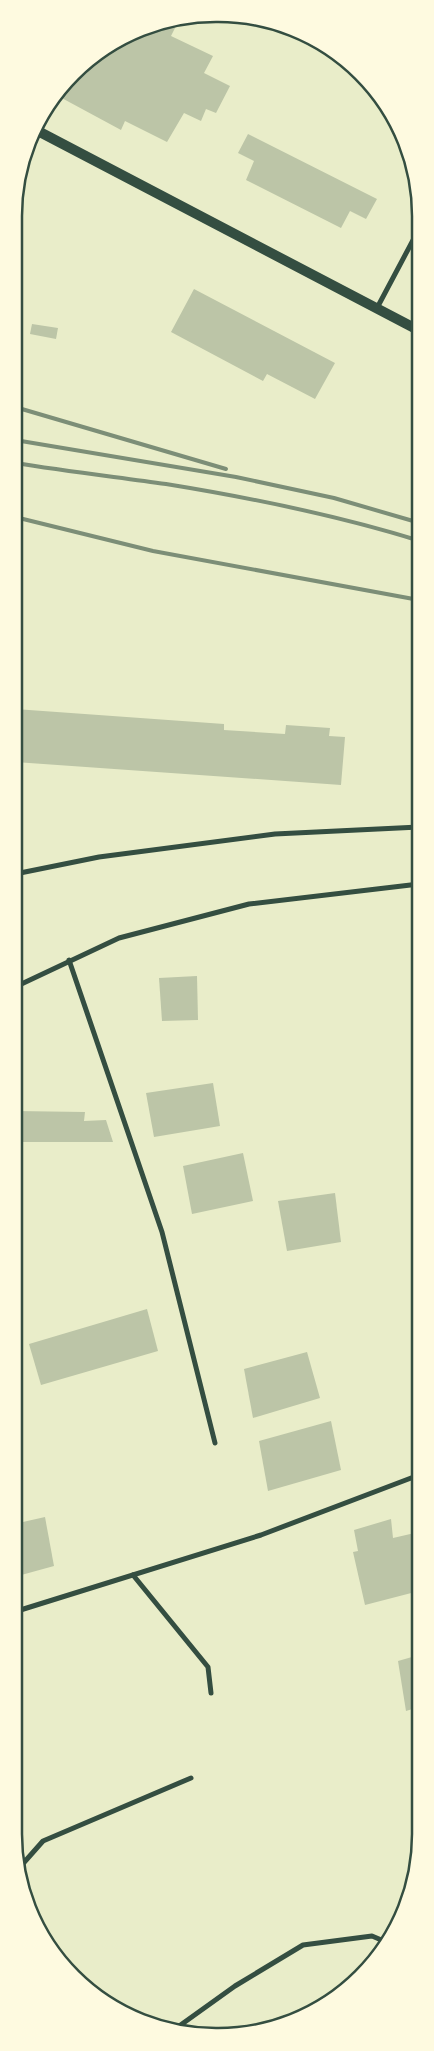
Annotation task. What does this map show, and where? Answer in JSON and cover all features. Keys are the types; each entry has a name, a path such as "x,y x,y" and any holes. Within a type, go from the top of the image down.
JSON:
{"main road":[{"path":"42,133 412,327"}],"street":[{"path":"376,308 412,241"},
{"path":"22,873 99,857 275,834 412,827"},
{"path":"22,984 119,938 250,904 412,885"},
{"path":"69,960 162,1232 215,1443"},
{"path":"22,1610 261,1535 412,1477"},
{"path":"133,1575 208,1667 211,1693"},
{"path":"24,1862 43,1841 191,1778"},
{"path":"180,2025 235,1986 303,1946 372,1936 380,1940"}],"building":[{"path":"176,27 171,36 213,56 204,73 230,86 216,113 206,109 201,121 184,113 167,142 125,121 121,130 63,99 79,79 109,55 131,43 154,33"},
{"path":"248,134 377,199 366,219 350,211 341,228 246,180 254,161 238,153"},
{"path":"194,289 335,363 315,399 267,374 263,381 171,332"},
{"path":"32,324 58,328 56,339 30,334"},
{"path":"22,710 224,724 224,730 285,734 286,725 330,728 329,736 345,737 341,785 22,762"},
{"path":"197,976 198,1020 162,1021 159,978"},
{"path":"213,1083 220,1126 154,1137 146,1093"},
{"path":"22,1111 85,1112 84,1121 106,1120 113,1142 22,1142"},
{"path":"243,1153 253,1201 192,1214 183,1166"},
{"path":"335,1193 341,1242 287,1251 278,1201"},
{"path":"147,1309 158,1351 41,1385 29,1344"},
{"path":"307,1352 320,1398 253,1418 244,1369"},
{"path":"331,1421 341,1470 268,1491 259,1441"},
{"path":"45,1517 54,1566 22,1575 22,1522"},
{"path":"391,1519 393,1538 412,1534 412,1593 365,1605 353,1552 358,1551 354,1530"},
{"path":"412,1657 412,1709 406,1711 398,1661"}],"railway":[{"path":"22,409 226,469"},
{"path":"22,441 236,477 334,498 412,521"},
{"path":"22,464 230,495 326,515 412,539"},
{"path":"22,519 153,551 412,599"}]}
